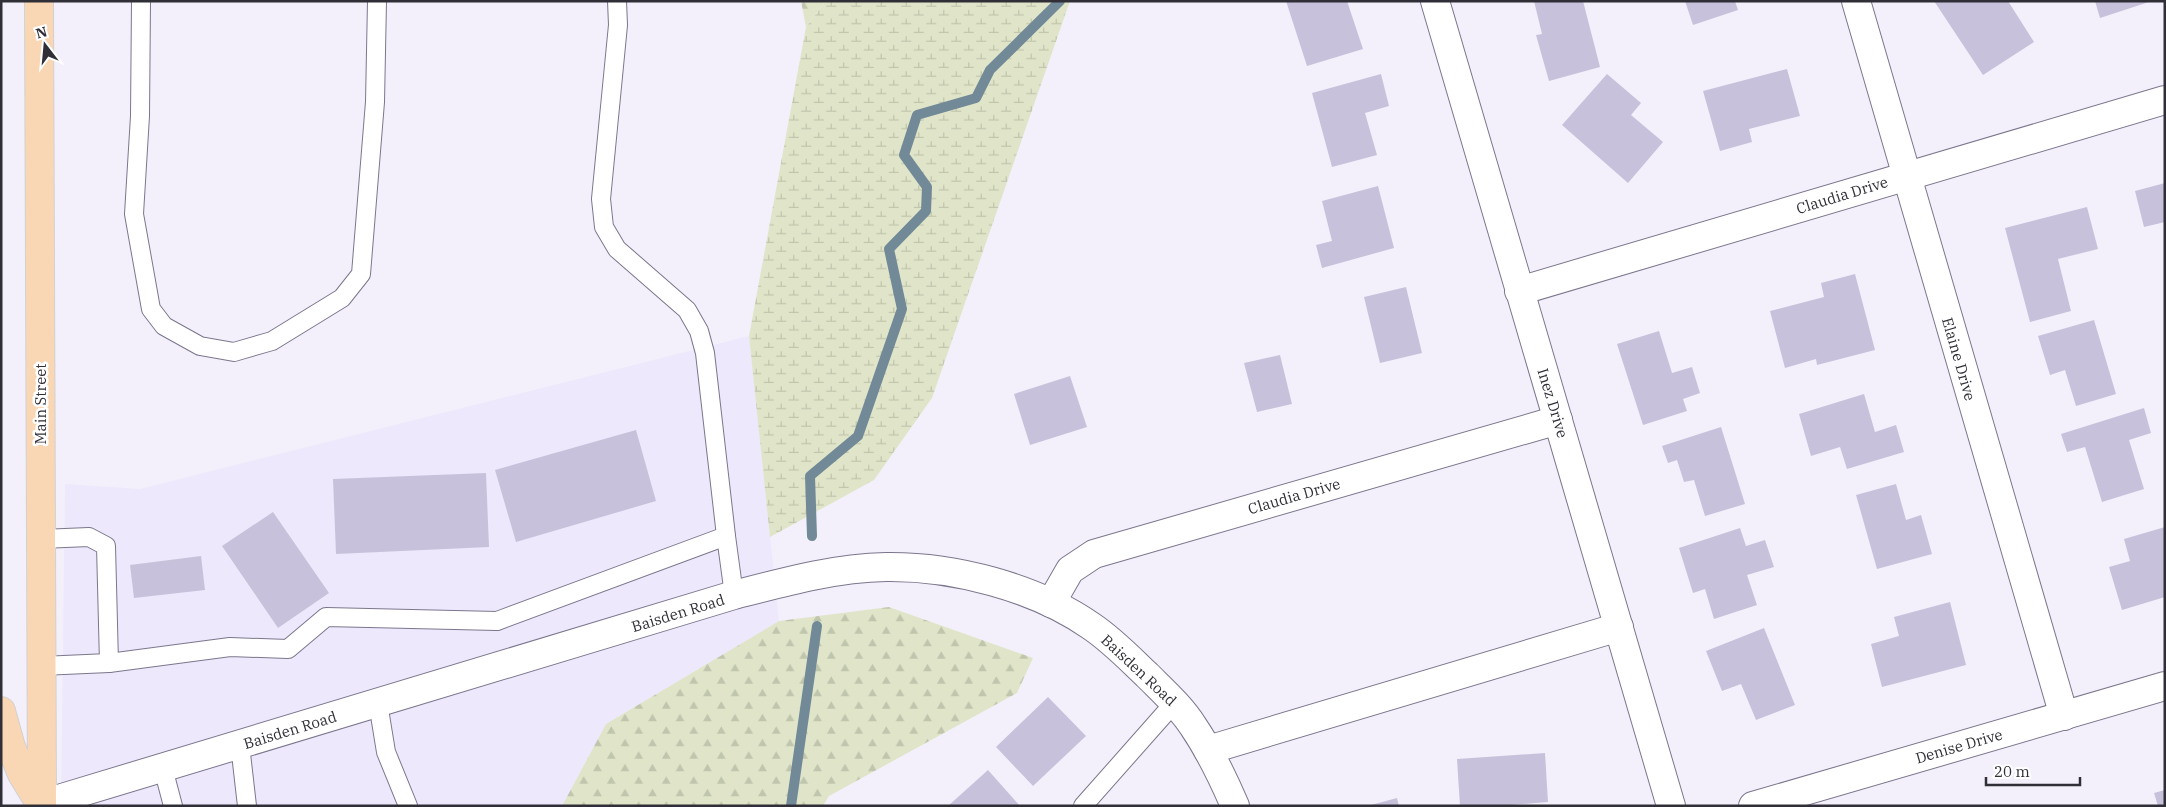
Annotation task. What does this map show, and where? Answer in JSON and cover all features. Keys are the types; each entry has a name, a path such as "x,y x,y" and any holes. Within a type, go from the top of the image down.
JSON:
{"main road":[{"name":"Main Street","path":"39,1 41,805"},
{"path":"1,711 10,747 22,774 41,805"}],"street":[{"name":"Inez Drive","path":"1435,1 1671,806"},
{"name":"Elaine Drive","path":"1856,1 2064,716"},
{"name":"Claudia Drive","path":"1519,291 2165,100"},
{"name":"Claudia Drive","path":"1051,603 1070,570 1094,554 1558,420"},
{"name":"Baisden Road","path":"41,805 734,596 791,580 839,571 886,567 932,569 983,578 1051,603 1090,625 1117,646 1175,702 1192,724 1223,776 1235,806"},
{"path":"1208,750 1620,627"},
{"name":"Denise Drive","path":"1753,806 2165,686"}],"lane":[{"path":"140,1 140,116 134,214 151,309 164,326 200,346 234,352 272,341 342,298 361,274 375,102 377,1"},
{"path":"617,1 618,26 601,200 604,227 617,249 686,310 699,331 705,353 734,596"},
{"path":"41,666 109,663 230,647 288,649 326,617 497,621 726,536"},
{"path":"41,538 88,537 106,546 109,663"},
{"path":"1083,806 1175,702"},
{"path":"378,703 386,752 408,806"},
{"path":"240,745 247,806"},
{"path":"162,768 173,806"}],"shaded area":[{"path":"749,336 779,621 606,724 562,806 61,806 65,484 140,489"}],"green space":[{"path":"801,1 826,1 806,27"},
{"path":"826,1 1070,1 932,398 874,480 770,537 749,336 806,27"},
{"path":"889,607 1033,658 1017,693 829,796 823,806 562,806 606,724 779,621"}],"building":[{"path":"1286,1 1347,1 1363,49 1307,66"},
{"path":"1534,1 1583,1 1600,67 1549,81 1536,35 1542,34"},
{"path":"1685,1 1735,1 1738,10 1693,25"},
{"path":"1934,1 2008,1 2034,42 1983,75"},
{"path":"2095,1 2149,1 2149,2 2100,18"},
{"path":"1787,69 1800,116 1749,129 1752,142 1720,151 1703,91"},
{"path":"1381,74 1389,106 1365,113 1377,155 1332,167 1312,93"},
{"path":"1607,74 1641,103 1631,115 1663,142 1628,183 1562,125"},
{"path":"2165,183 2165,222 2144,227 2135,191"},
{"path":"1378,186 1394,248 1322,268 1316,245 1332,241 1322,201"},
{"path":"2087,207 2098,249 2058,259 2071,311 2030,322 2005,228"},
{"path":"1855,274 1875,350 1817,365 1816,359 1785,368 1770,311 1824,297 1821,283"},
{"path":"1406,287 1422,353 1380,363 1364,297"},
{"path":"2094,320 2116,394 2076,406 2065,370 2050,375 2038,336"},
{"path":"1659,331 1672,373 1692,367 1700,393 1683,399 1687,411 1643,425 1617,344"},
{"path":"1280,355 1292,404 1257,412 1244,363"},
{"path":"1070,376 1087,427 1030,445 1014,394"},
{"path":"1864,394 1875,432 1896,425 1904,452 1847,469 1840,447 1811,456 1799,414"},
{"path":"2144,408 2151,433 2129,440 2144,489 2102,502 2085,447 2067,452 2061,434"},
{"path":"1721,427 1745,504 1705,516 1694,480 1684,482 1677,460 1668,463 1662,446"},
{"path":"636,430 656,501 516,542 495,470"},
{"path":"486,473 489,547 336,554 333,479"},
{"path":"1896,484 1906,520 1921,515 1932,554 1877,569 1856,495"},
{"path":"273,512 329,593 278,628 222,546"},
{"path":"2165,527 2165,597 2122,610 2109,567 2130,561 2124,539"},
{"path":"1740,528 1746,546 1765,540 1774,567 1747,575 1757,605 1714,619 1705,589 1693,593 1679,548"},
{"path":"201,556 205,590 134,598 130,565"},
{"path":"1950,602 1966,665 1882,687 1871,644 1899,636 1894,617"},
{"path":"1764,628 1795,705 1756,720 1741,684 1722,691 1706,651"},
{"path":"1048,697 1086,736 1033,786 996,747"},
{"path":"1545,753 1548,802 1499,806 1460,806 1457,759"},
{"path":"988,770 1020,806 948,806"},
{"path":"2165,790 2165,806 2158,806 2154,793"},
{"path":"1397,798 1399,806 1371,806 1371,805"}],"waterway":[{"path":"812,536 810,476 858,436 902,309 889,249 926,211 927,187 904,155 917,115 976,98 990,70 1060,1"},
{"path":"791,806 817,626"}]}
